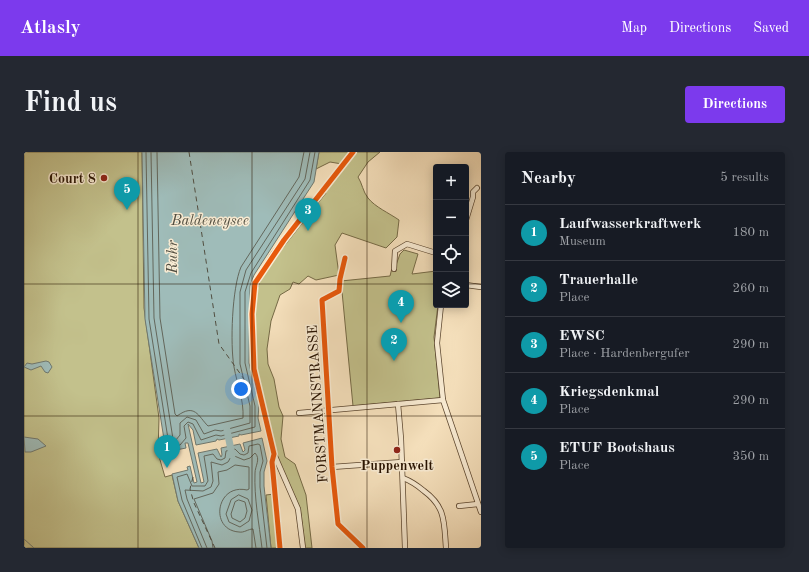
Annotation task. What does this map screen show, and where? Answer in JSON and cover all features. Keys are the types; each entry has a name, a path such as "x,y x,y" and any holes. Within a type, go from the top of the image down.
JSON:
{"street":[{"path":"303,548 296,504 274,454 254,369 252,330 254,290 258,279 274,253 353,152"},
{"path":"332,170 337,173"},
{"path":"469,210 473,192 477,188"},
{"path":"394,269 395,251 407,244 433,252"},
{"name":"FORSTMANNSTRASSE","path":"345,258 339,291 322,300 332,468 338,524 363,548"},
{"path":"469,285 481,287"},
{"path":"442,308 437,343 444,400 479,501 481,512"},
{"path":"299,413 444,400"},
{"path":"398,404 403,478 405,548"},
{"path":"332,468 402,462"},
{"path":"403,478 410,481 428,494 441,508 446,548"},
{"path":"459,506 479,501"}],"shaded area":[{"path":"24,152 142,152 144,308 159,418 158,453 165,477 172,475 178,501 199,548 24,548"},
{"path":"319,152 350,152 342,164 330,162 316,169"},
{"path":"356,152 380,152 368,162 358,177 368,198 378,207 399,220 397,237 386,248 342,233 335,245 339,275 316,280 308,276 299,284 293,282 290,289 280,295 271,321 267,349 268,364 274,379 279,407 283,416 281,439 285,457 295,464 306,495 312,548 305,548 300,508 276,455 256,369 253,345 257,288 274,259"},
{"path":"404,250 418,254 412,274 433,271 433,308 438,308 434,337 440,398 353,406 341,281 390,276 392,268 395,268 400,254"},
{"path":"274,494 279,548 271,548 266,495"}],"water":[{"name":"Baldeneysee","path":"142,152 319,152 314,182 254,275 250,286 249,363 259,405 258,418 261,431 241,435 239,434 239,436 219,440 217,439 216,441 196,445 193,430 188,424 201,483 204,482 198,453 217,449 221,457 221,448 240,444 243,452 245,450 243,443 262,438 267,461 264,472 264,486 271,548 199,548 178,501 172,474 188,470 187,467 190,466 194,483 197,482 188,443 185,443 186,448 166,452 145,319"},
{"path":"46,361 49,362 52,367 48,373 45,372 41,366 31,370 24,367 27,363 32,364"},
{"path":"24,437 38,439 46,446 31,452 25,452"}],"waterway":[{"path":"227,430 232,455"},
{"path":"24,539 34,548"}],"ferry route":[{"path":"189,152 219,344 249,386"},
{"path":"193,477 190,489 194,503 215,548"}],"cycle path":[{"path":"280,548 272,462 274,454 254,369 252,314 255,283 284,240 353,152"},
{"path":"345,258 339,291 322,300 332,467 338,524 363,548"}],"place":[{"name":"Court 8","path":"104,178"},
{"name":"ETUF Bootshaus","path":"127,210"},
{"name":"EWSC","path":"308,231"},
{"name":"Kriegsdenkmal","path":"401,323"},
{"name":"Trauerhalle","path":"394,361"},
{"name":"Puppenwelt","path":"397,450"},
{"name":"Laufwasserkraftwerk","path":"167,468"}],"water label":[{"name":"Ruhr","path":"172,257"}]}
